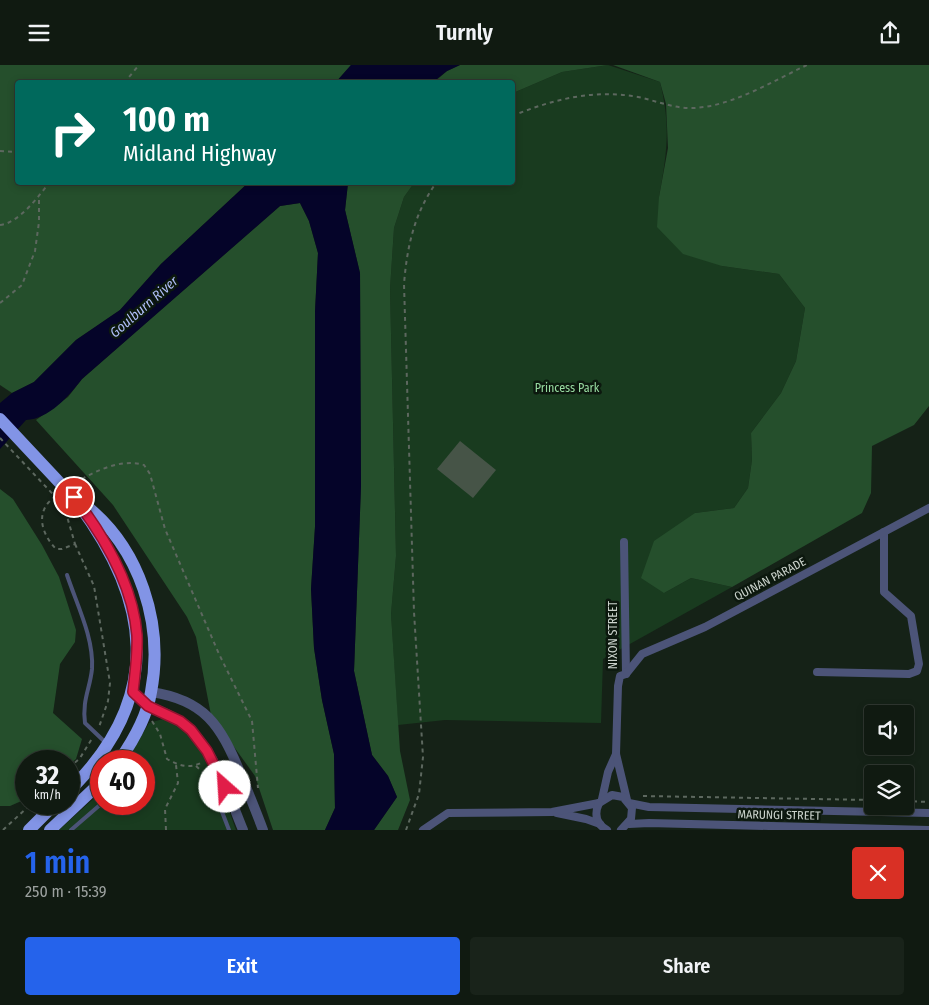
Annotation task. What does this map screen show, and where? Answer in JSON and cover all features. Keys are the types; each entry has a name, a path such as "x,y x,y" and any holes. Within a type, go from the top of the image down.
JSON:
{"highway":[{"path":"0,419 69,497 87,514 113,560 127,590 137,635 133,692 109,745 80,778"},
{"path":"69,497 99,517 110,529 140,579 151,617 154,637 152,692 134,738 126,750"},
{"path":"133,692 152,692"},
{"path":"133,692 148,706"},
{"path":"50,830 90,792"},
{"path":"29,830 44,815"}],"street":[{"name":"QUINAN PARADE","path":"626,674 642,654 705,627 929,508"},
{"path":"817,672 909,674 917,671 919,664 911,616 884,592 884,532"},
{"name":"NIXON STREET","path":"624,542 626,674 620,676 618,686 616,753 632,814 625,828"},
{"path":"152,692 172,695 188,702 211,719 221,731 263,830"},
{"path":"148,706 180,721 191,730 207,751 243,830"},
{"name":"NIXON STREET","path":"603,828 596,814 608,772 616,753"},
{"name":"MARUNGI STREET","path":"601,801 612,795 628,802 649,807 864,812"},
{"path":"423,830 448,813 552,812 601,801"},
{"path":"781,826 782,810"},
{"path":"552,812 586,819 603,828"},
{"name":"MARUNGI STREET","path":"914,813 929,813"},
{"path":"896,829 897,815"},
{"name":"MARUNGI STREET","path":"625,828 781,826 929,830"}],"lane":[{"path":"67,575 91,645 92,670 83,706 84,723 109,745"},
{"path":"225,787 219,799 229,830"},
{"path":"71,830 90,813"}],"path":[{"path":"126,80 139,65"},
{"path":"515,114 554,101 599,93 639,97 679,107 703,107 728,101 808,65"},
{"path":"0,151 15,152"},
{"path":"0,225 6,225 18,217 48,185"},
{"path":"406,830 419,794 423,757 414,611 404,284 410,235 424,203 435,185"},
{"path":"0,303 22,285 35,251 39,222 39,195"},
{"path":"0,438 69,497 75,544 62,549 56,549 43,533 42,523 44,509 60,493"},
{"path":"69,497 90,474 124,462 144,465 150,474 165,529 219,654 252,721 258,792"},
{"path":"155,723 168,759 176,764 200,768 219,799"},
{"path":"166,830 165,809 178,783 176,764"},
{"path":"643,796 864,801"},
{"path":"914,801 929,802"},
{"path":"3,830 19,815"}],"green space":[{"path":"0,65 351,65 338,80 15,80 15,185 246,185 161,264 120,310 76,340 34,382 12,393 0,385"},
{"path":"460,65 608,65 562,72 515,92 515,80 436,80 447,71"},
{"name":"Princess Park","path":"608,65 660,82 666,112 667,139 659,197 722,266 779,274 805,308 796,361 781,393 751,433 752,460 748,488 734,508 695,513 664,593 691,578 732,587 603,659 601,723 445,720 398,725 391,614 396,556 390,289 394,228 404,197 413,185 515,185 515,92 562,72"},
{"path":"613,65 929,65 929,406 914,425 872,446 871,493 862,513 732,587 691,578 664,593 641,578 654,541 695,513 734,508 748,488 752,460 751,433 781,393 796,361 805,308 779,274 722,266 683,254 657,227 659,197 668,148 666,104 660,82"},
{"path":"348,185 413,185 404,197 394,228 390,289 396,556 391,614 400,751 410,800 398,830 374,830 397,797 388,776 372,755 354,671 361,486 360,273 345,210"},
{"path":"300,203 309,221 318,253 315,312 315,527 311,589 314,648 322,700 334,754 335,808 325,830 273,830 255,776 211,715 196,637 187,617 113,505 36,420 68,397 82,379 280,206"},
{"path":"0,489 13,499 42,545 59,577 76,630 75,642 60,664 53,713 82,739 79,750 15,750 15,804 0,806"},
{"path":"163,719 178,726 202,750 211,765 236,830 59,830 76,815 80,815 80,811 90,802 90,815 155,815 155,750 133,750 149,723"}],"water":[{"path":"351,65 460,65 447,71 436,80 338,80"},
{"name":"Goulburn River","path":"246,185 348,185 345,210 360,273 361,486 354,671 372,755 388,776 397,797 374,830 325,830 335,808 334,754 322,700 314,648 311,589 315,527 315,312 318,253 309,221 300,203 280,206 82,379 58,405 43,416 26,420 0,449 0,403 12,393 34,382 76,340 120,310 161,264"}],"building":[{"path":"460,441 496,470 473,498 437,469"}],"route":[{"path":"74,497 87,514 120,573 127,590 137,635 136,671 133,692 148,706 180,721 191,730 207,751 225,787"}]}
